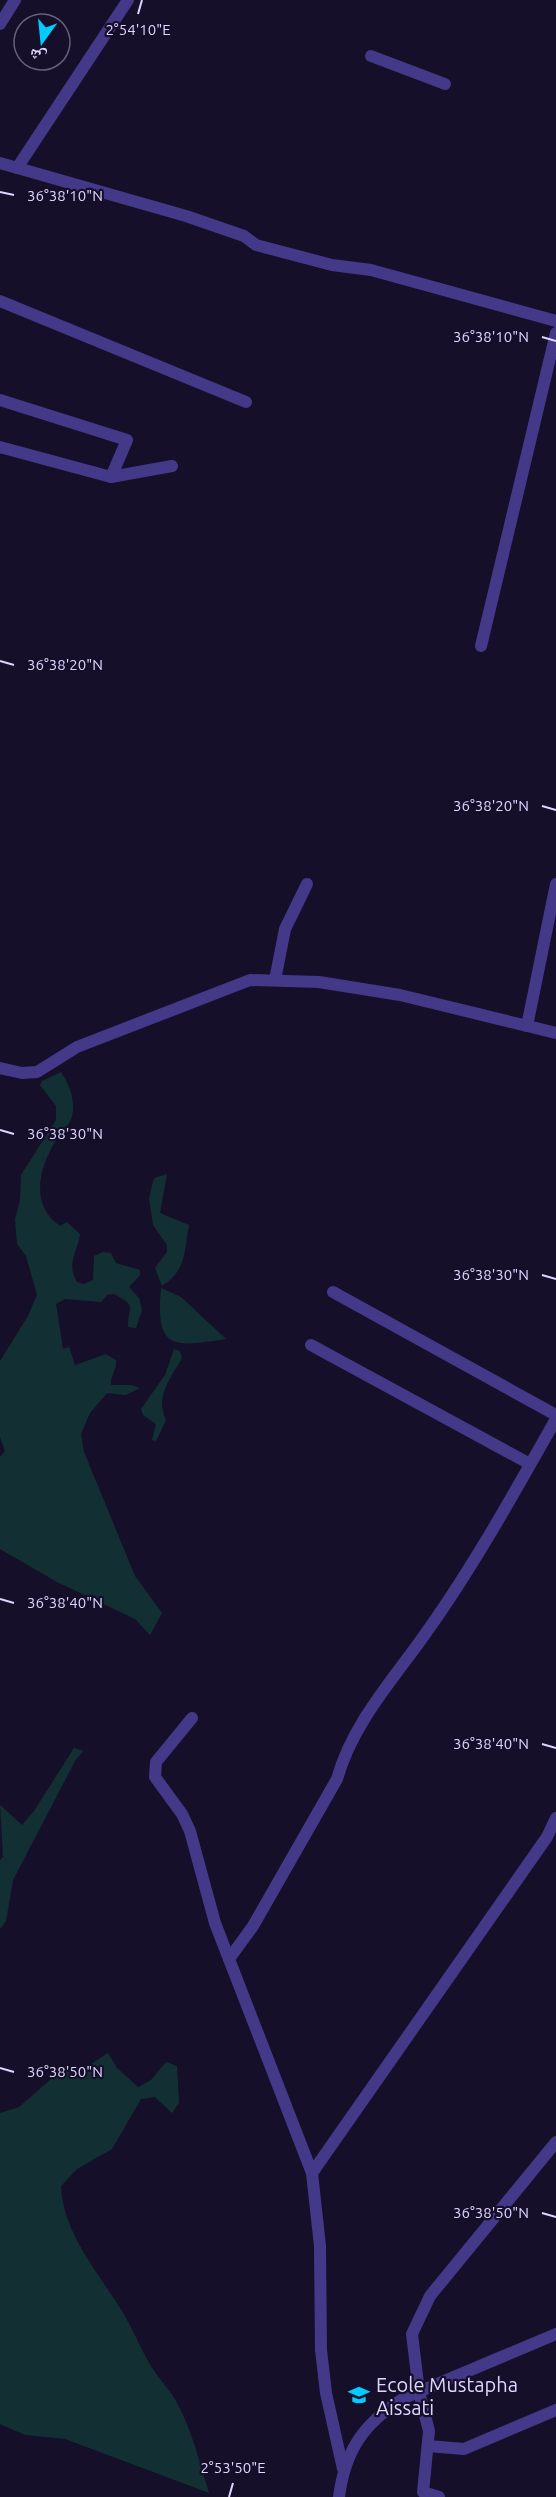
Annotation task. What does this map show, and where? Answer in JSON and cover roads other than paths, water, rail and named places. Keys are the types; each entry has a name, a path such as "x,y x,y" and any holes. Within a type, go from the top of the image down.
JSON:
{"street":[{"path":"2,16 15,0"},
{"path":"17,168 128,0"},
{"path":"371,56 445,84"},
{"path":"0,163 186,216 244,236 256,245 332,265 371,270 556,321"},
{"path":"0,300 246,402"},
{"path":"481,646 556,333"},
{"path":"0,400 127,440 111,477"},
{"path":"0,447 111,477 172,466"},
{"path":"275,980 285,929 307,884"},
{"path":"527,1026 556,884"},
{"path":"0,1068 22,1073 37,1072 77,1047 175,1011 223,989 250,980 320,982 400,995 475,1012 515,1025 556,1033"},
{"path":"229,1959 253,1926 337,1779 342,1761 380,1694 416,1646 493,1529 556,1417 333,1292"},
{"path":"310,1345 530,1464"},
{"path":"192,1718 153,1769 155,1777 182,1814 190,1831 206,1893 229,1959 312,2172 320,2246 321,2350 326,2393 343,2469 339,2497"},
{"path":"312,2172 547,1836 556,1818"},
{"path":"439,2497 423,2492 429,2432 420,2392 412,2334 430,2296 556,2142"},
{"path":"343,2469 363,2434 382,2412 420,2392 556,2334"},
{"path":"428,2446 464,2449 556,2410"}],"place":[{"name":"Ecole Mustapha Aissati","path":"359,2395"}]}
